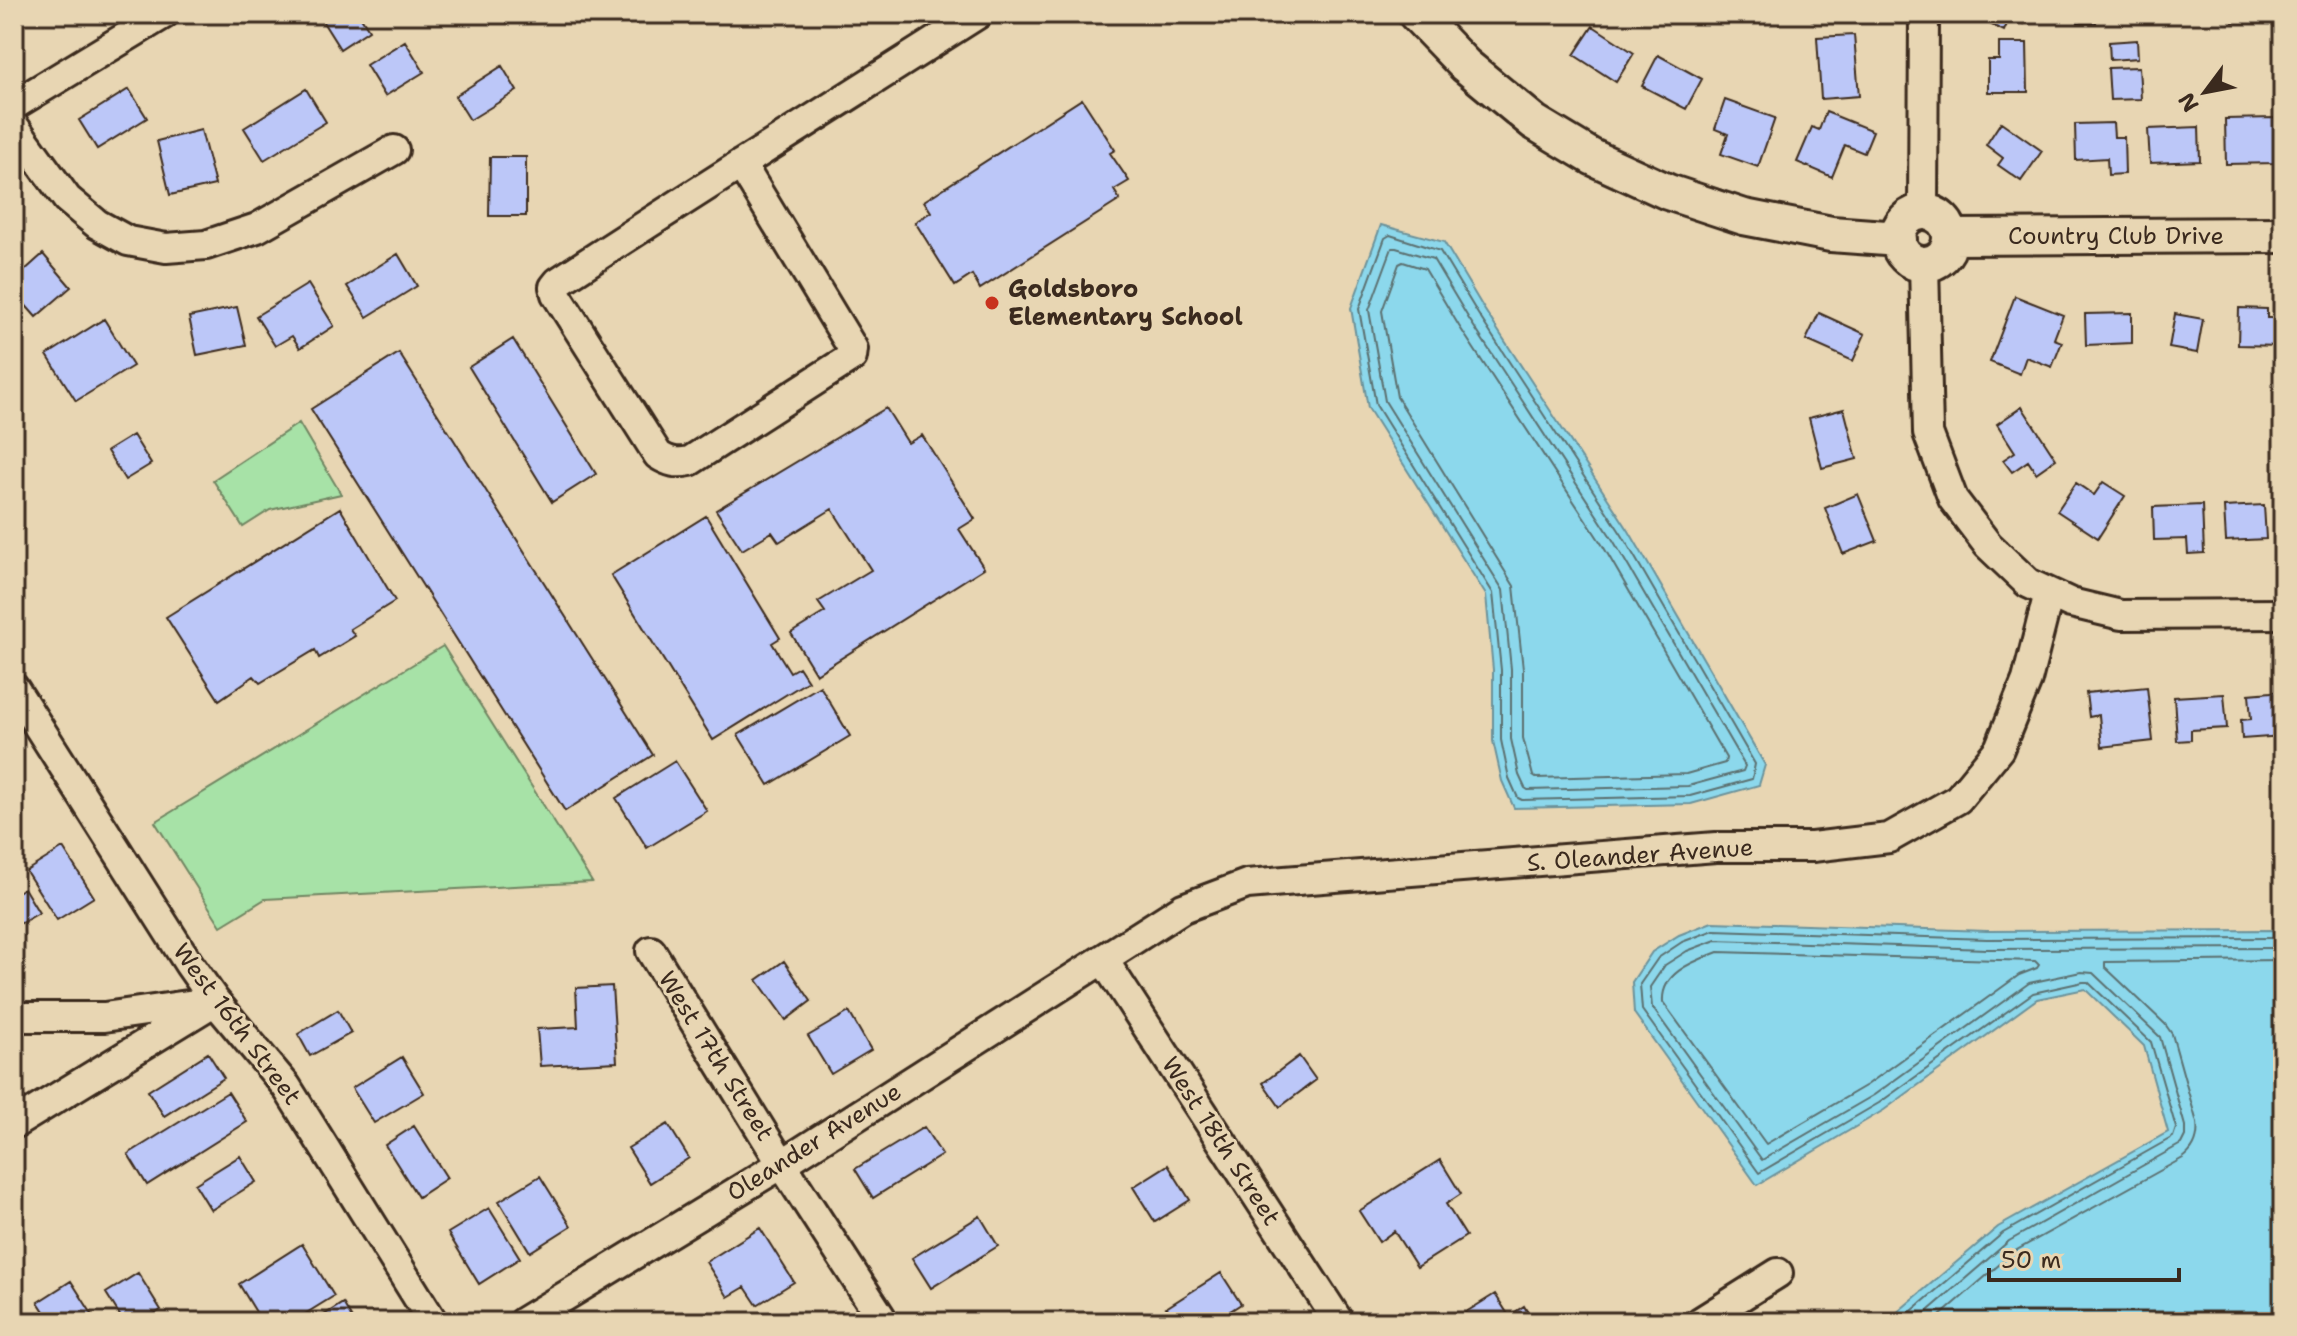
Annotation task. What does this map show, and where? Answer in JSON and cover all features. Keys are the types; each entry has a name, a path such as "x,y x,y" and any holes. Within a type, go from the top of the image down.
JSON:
{"street":[{"path":"14,105 164,14"},
{"path":"741,164 853,349 852,357 690,461 668,461 658,455 554,287 741,164 978,14"},
{"path":"1416,14 1465,65 1534,122 1592,157 1655,187 1744,217 1831,234 1899,239"},
{"path":"1923,212 1924,14"},
{"path":"14,126 67,199 97,224 128,241 166,248 206,245 257,228 394,150"},
{"path":"1923,212 1940,218 1950,237 1944,256 1924,264 1906,257 1899,239 1907,218 1923,212"},
{"name":"Country Club Drive","path":"1950,237 2283,235"},
{"path":"1924,264 1928,433 1953,499 1988,545 2028,583 2071,603 2121,615 2283,614"},
{"name":"S. Oleander Avenue","path":"1103,959 1183,908 1247,884 1716,847 1812,847 1889,838 1958,799 1999,749 2027,680 2049,593"},
{"name":"West 16th Street","path":"14,688 189,964 215,1001 286,1086 433,1322"},
{"name":"West 17th Street","path":"651,951 884,1322"},
{"name":"Oleander Avenue","path":"523,1322 782,1164 1103,959"},
{"name":"West 18th Street","path":"1103,959 1339,1322"},
{"path":"14,1017 104,1017 215,1001"},
{"path":"14,1124 215,1001"},
{"path":"1700,1322 1778,1273"}],"green space":[{"path":"299,423 341,494 270,510 243,527 213,480"},
{"path":"443,646 592,882 265,899 221,926 155,822"}],"water":[{"path":"1381,225 1444,242 1484,309 1629,531 1765,765 1759,785 1691,804 1514,808 1502,781 1493,741 1493,670 1486,595 1368,408 1351,308"},
{"path":"1712,922 1987,931 2283,930 2283,1322 1898,1322 1894,1315 1998,1227 2168,1132 2144,1046 2085,989 2037,999 1884,1110 1757,1185 1634,1013 1632,982 1652,952 1679,935"}],"building":[{"path":"318,14 359,14 369,30 340,49"},
{"path":"1812,14 1861,14 1861,19 1812,20"},
{"path":"1981,14 2029,14 2024,24 2010,17 2004,31 1979,19"},
{"path":"2078,14 2096,14 2096,23 2078,23"},
{"path":"2233,14 2263,14 2262,23 2233,22"},
{"path":"1593,26 1634,53 1616,82 1574,55"},
{"path":"1854,35 1859,96 1821,99 1817,37"},
{"path":"2137,40 2138,58 2110,60 2109,42"},
{"path":"405,41 424,72 385,96 366,65"},
{"path":"1999,43 2027,43 2028,92 1988,92 1988,60 1999,60"},
{"path":"1658,55 1702,79 1686,109 1642,86"},
{"path":"502,66 517,91 470,120 455,96"},
{"path":"2139,67 2141,99 2110,100 2108,68"},
{"path":"129,89 147,118 97,149 79,120"},
{"path":"306,89 326,122 264,160 244,128"},
{"path":"1082,99 1115,150 1110,153 1129,181 1114,190 1120,200 980,289 972,275 955,286 915,222 931,212 924,201"},
{"path":"1725,100 1775,118 1758,167 1721,154 1728,134 1715,129"},
{"path":"1826,112 1873,131 1864,153 1845,145 1832,177 1797,162 1812,127 1819,130"},
{"path":"2275,118 2276,163 2226,164 2225,119"},
{"path":"2001,122 2042,151 2021,181 1998,165 2003,158 1986,145"},
{"path":"2113,123 2114,137 2124,137 2125,174 2108,175 2107,158 2076,160 2075,124"},
{"path":"2199,127 2200,161 2150,163 2148,129"},
{"path":"201,130 215,185 170,195 157,141"},
{"path":"490,157 526,157 526,216 489,216"},
{"path":"43,254 71,287 36,317 14,292 14,280"},
{"path":"398,254 417,286 367,317 347,286"},
{"path":"308,284 334,326 300,348 292,336 275,346 256,316"},
{"path":"2015,296 2063,315 2054,339 2062,342 2052,367 2026,357 2020,374 1990,362"},
{"path":"237,307 246,345 197,355 189,317"},
{"path":"2239,308 2267,309 2267,318 2283,318 2283,346 2238,345"},
{"path":"1819,313 1865,334 1853,361 1806,340"},
{"path":"2132,313 2132,343 2086,345 2085,314"},
{"path":"2175,314 2203,319 2197,353 2169,348"},
{"path":"104,319 133,366 76,401 47,355"},
{"path":"513,339 596,474 552,502 469,367"},
{"path":"399,353 653,755 565,811 311,409"},
{"path":"2022,407 2056,459 2036,473 2028,461 2012,472 2003,460 2015,452 1997,424"},
{"path":"886,408 908,443 922,435 975,519 959,529 984,568 816,674 791,633 825,612 818,602 871,570 832,509 779,542 772,532 742,550 716,510"},
{"path":"1844,409 1857,459 1822,468 1809,418"},
{"path":"133,435 151,464 125,480 107,451"},
{"path":"2103,482 2125,496 2098,538 2057,511 2076,483 2094,495"},
{"path":"1858,494 1877,541 1843,554 1825,508"},
{"path":"2202,505 2204,553 2188,554 2187,539 2154,540 2153,507"},
{"path":"2264,505 2266,539 2226,541 2224,507"},
{"path":"340,508 395,601 350,629 355,636 319,658 315,650 260,683 254,676 219,700 166,617"},
{"path":"706,516 780,638 772,643 790,672 799,667 808,681 713,740 611,575"},
{"path":"820,686 850,736 769,785 738,735"},
{"path":"2147,687 2153,741 2102,747 2099,715 2089,717 2086,693"},
{"path":"2283,691 2283,736 2242,739 2241,720 2251,719 2249,694"},
{"path":"2224,694 2227,728 2191,730 2191,740 2177,741 2174,697"},
{"path":"675,761 707,811 647,848 616,798"},
{"path":"63,848 94,897 57,920 26,871"},
{"path":"24,888 39,913 14,927 14,894"},
{"path":"784,961 811,1001 786,1020 757,980"},
{"path":"612,986 617,1062 540,1066 537,1029 578,1027 576,988"},
{"path":"338,1010 351,1033 310,1056 298,1034"},
{"path":"849,1012 871,1050 831,1074 808,1036"},
{"path":"208,1053 224,1078 164,1116 148,1091"},
{"path":"1299,1056 1316,1080 1280,1107 1263,1083"},
{"path":"402,1057 424,1093 374,1123 352,1088"},
{"path":"228,1092 247,1122 147,1185 128,1154"},
{"path":"668,1124 689,1158 650,1183 628,1148"},
{"path":"414,1126 447,1178 418,1197 385,1145"},
{"path":"924,1127 942,1155 873,1198 855,1169"},
{"path":"240,1156 256,1182 211,1210 195,1184"},
{"path":"1440,1160 1461,1194 1446,1204 1466,1236 1417,1267 1394,1231 1379,1242 1359,1211"},
{"path":"1168,1165 1190,1200 1155,1222 1133,1187"},
{"path":"540,1176 571,1226 530,1252 499,1201"},
{"path":"489,1208 520,1258 479,1284 448,1233"},
{"path":"980,1216 998,1246 931,1288 912,1258"},
{"path":"760,1228 794,1282 757,1305 745,1287 728,1297 706,1262"},
{"path":"302,1244 334,1296 292,1322 262,1322 239,1284"},
{"path":"138,1273 161,1310 141,1322 124,1322 106,1293"},
{"path":"1221,1273 1241,1304 1213,1322 1175,1322 1166,1308"},
{"path":"71,1281 97,1322 51,1322 38,1302"},
{"path":"1495,1294 1509,1316 1524,1306 1533,1322 1450,1322"},
{"path":"343,1303 354,1322 313,1322"}],"place":[{"name":"Goldsboro Elementary School","path":"992,303"}]}
